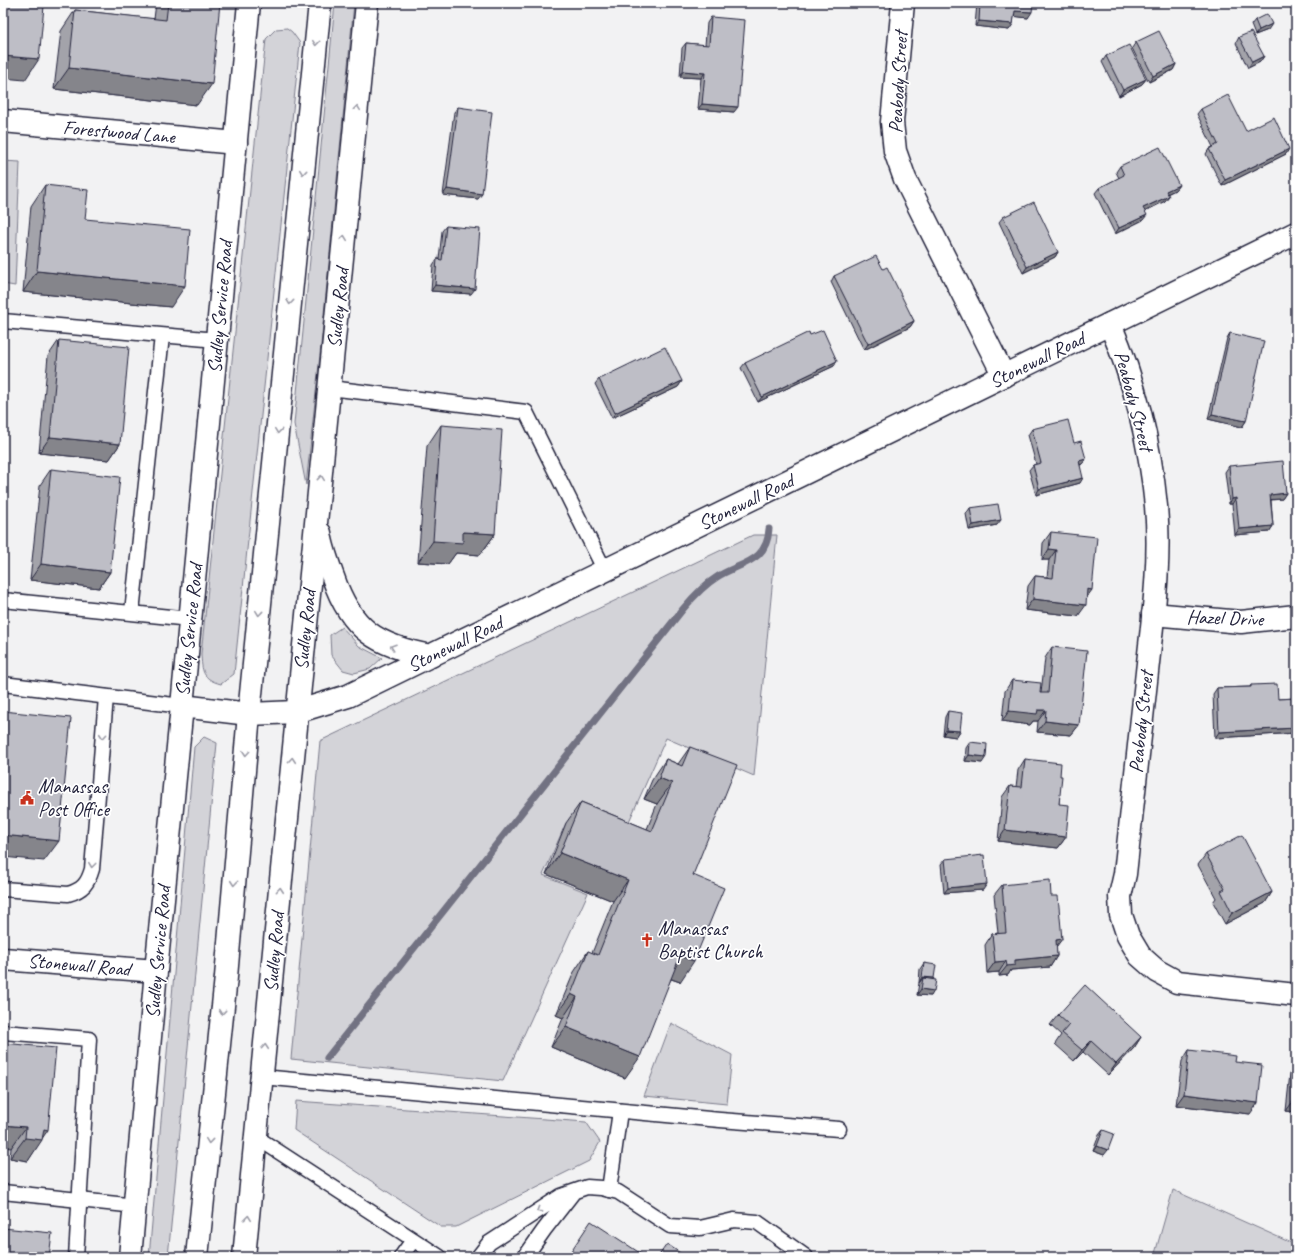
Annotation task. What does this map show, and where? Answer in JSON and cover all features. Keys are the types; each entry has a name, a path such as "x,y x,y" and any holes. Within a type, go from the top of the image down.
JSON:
{"street":[{"name":"Sudley Service Road","path":"130,1257 249,3"},
{"path":"197,1257 226,977 249,714 317,3"},
{"name":"Sudley Road","path":"244,1257 296,712 318,510 367,3"},
{"name":"Peabody Street","path":"903,3 892,122 895,151 905,179 1004,376"},
{"name":"Forestwood Lane","path":"3,121 236,142"},
{"name":"Stonewall Road","path":"182,706 249,714 296,712 348,696 1296,234"},
{"name":"Peabody Street","path":"1110,324 1136,396 1149,451 1156,507 1157,564 1153,614 1124,874 1120,896 1121,914 1128,936 1140,956 1156,971 1177,982 1296,995"},
{"path":"318,510 325,554 337,589 345,606 355,621 368,634 385,644 409,652 431,656"},
{"name":"Hazel Drive","path":"1153,614 1241,622 1296,616"},
{"name":"Stonewall Road","path":"3,959 156,971"}],"lane":[{"path":"3,321 217,340"},
{"path":"132,612 162,336"},
{"path":"330,388 526,412 605,571"},
{"path":"3,600 190,619"},
{"path":"3,684 182,706"},
{"path":"3,889 68,894 78,892 85,887 90,879 106,697"},
{"path":"3,1032 89,1039 76,1257"},
{"path":"262,1077 620,1111 839,1129"},
{"path":"609,1190 620,1111"},
{"path":"256,1137 440,1257"},
{"path":"478,1257 489,1243 561,1196 587,1187 618,1192 670,1226 700,1228 734,1220 757,1222 806,1257"},
{"path":"3,1192 136,1206"},
{"path":"525,1257 573,1192"},
{"path":"401,1257 413,1240"}],"shaded area":[{"path":"335,3 354,3 306,485 294,424"},
{"path":"287,28 300,43 234,674 221,684 210,680 204,674 201,654 266,39 276,29"},
{"path":"3,161 20,162 15,286 3,284"},
{"path":"753,535 777,535 754,776 666,738 619,844 566,823 543,875 588,893 503,1081 291,1059 320,741"},
{"path":"342,627 359,646 382,658 370,669 354,673 343,670 331,655 330,635"},
{"path":"204,737 217,743 168,1257 149,1257 194,747"},
{"path":"671,1023 732,1055 727,1104 644,1096"},
{"path":"296,1101 586,1122 600,1142 589,1161 456,1227 441,1227 294,1130"},
{"path":"1173,1190 1296,1245 1296,1257 1154,1257"}],"building":[{"path":"3,3 44,6 39,59 3,56"},
{"path":"168,3 220,3 212,84 69,68 75,10 166,20"},
{"path":"980,3 1033,3 1032,12 1015,11 1013,24 979,21"},
{"path":"1267,14 1272,24 1259,30 1255,20"},
{"path":"711,17 745,20 738,107 702,104 705,73 683,71 686,43 709,45"},
{"path":"1159,31 1176,64 1153,76 1136,42"},
{"path":"1251,32 1264,56 1252,62 1239,37"},
{"path":"1129,45 1146,79 1123,90 1106,56"},
{"path":"1228,95 1246,131 1274,117 1289,149 1225,180 1209,149 1218,144 1201,109"},
{"path":"458,107 492,112 482,194 447,189"},
{"path":"1160,147 1179,185 1166,191 1169,196 1143,208 1147,215 1119,228 1099,188 1124,175 1120,166"},
{"path":"45,185 88,190 85,219 190,229 185,286 37,271"},
{"path":"1034,202 1058,252 1027,267 1003,217"},
{"path":"446,226 480,229 475,289 435,285 437,259 442,260"},
{"path":"876,256 883,269 887,267 914,321 868,344 834,276"},
{"path":"823,330 837,361 762,397 745,363 809,332 810,335"},
{"path":"1230,333 1264,341 1246,421 1212,414"},
{"path":"59,340 129,347 120,444 50,437"},
{"path":"665,347 682,381 615,413 599,379"},
{"path":"1068,420 1074,443 1081,441 1086,459 1079,461 1083,478 1039,489 1033,465 1041,463 1032,429"},
{"path":"441,425 502,430 495,534 463,532 463,543 433,541"},
{"path":"1283,461 1286,493 1270,495 1273,526 1239,529 1236,498 1232,499 1229,466"},
{"path":"51,469 120,477 110,572 41,564"},
{"path":"998,504 1001,520 973,525 970,508"},
{"path":"1051,532 1097,537 1092,590 1087,589 1086,605 1033,599 1035,576 1053,578 1056,550 1049,549"},
{"path":"1052,647 1087,651 1079,725 1045,721 1046,710 1038,710 1037,714 1009,711 1012,680 1041,683 1040,693 1048,693"},
{"path":"1277,684 1278,699 1296,698 1296,728 1219,732 1217,688 1251,687 1251,685"},
{"name":"Manassas Post Office","path":"3,711 71,718 59,841 3,835"},
{"path":"948,711 962,713 960,731 946,730"},
{"path":"970,742 987,744 986,757 969,755"},
{"name":"Manassas Baptist Church","path":"690,747 737,765 693,875 724,888 694,961 680,956 640,1057 566,1027 577,997 571,994 588,951 598,955 628,880 560,853 581,802 652,831 672,783 659,778 666,759 682,766"},
{"path":"1025,759 1061,763 1060,776 1062,776 1059,804 1069,805 1066,837 1005,830 1010,786 1022,787"},
{"path":"1242,835 1272,892 1232,913 1221,891 1225,889 1206,854"},
{"path":"984,855 987,884 948,888 945,859"},
{"path":"1050,880 1051,896 1058,896 1062,939 1056,940 1057,956 1015,960 1015,965 1007,966 1006,961 995,962 992,934 1006,933 1002,885"},
{"path":"924,963 936,965 934,978 922,977"},
{"path":"923,978 936,980 934,991 921,989"},
{"path":"1085,985 1141,1037 1116,1064 1091,1041 1082,1050 1062,1033 1069,1025 1058,1015"},
{"path":"3,1043 56,1048 48,1130 44,1129 42,1140 25,1138 26,1127 3,1125"},
{"path":"1189,1050 1236,1056 1235,1062 1262,1065 1258,1103 1184,1094"},
{"path":"1296,1079 1296,1100 1294,1100"},
{"path":"1103,1130 1114,1134 1108,1150 1097,1146"},
{"path":"591,1221 646,1257 567,1257"},
{"path":"3,1228 52,1233 49,1257 3,1257"},
{"path":"667,1244 686,1257 658,1257"},
{"path":"772,1253 778,1257 770,1257"}],"waterway":[{"path":"327,1058 683,609 712,580 758,555 763,549 767,540 769,529"}],"place":[{"name":"Manassas Post Office","path":"27,798"},
{"name":"Manassas Baptist Church","path":"647,940"}]}
